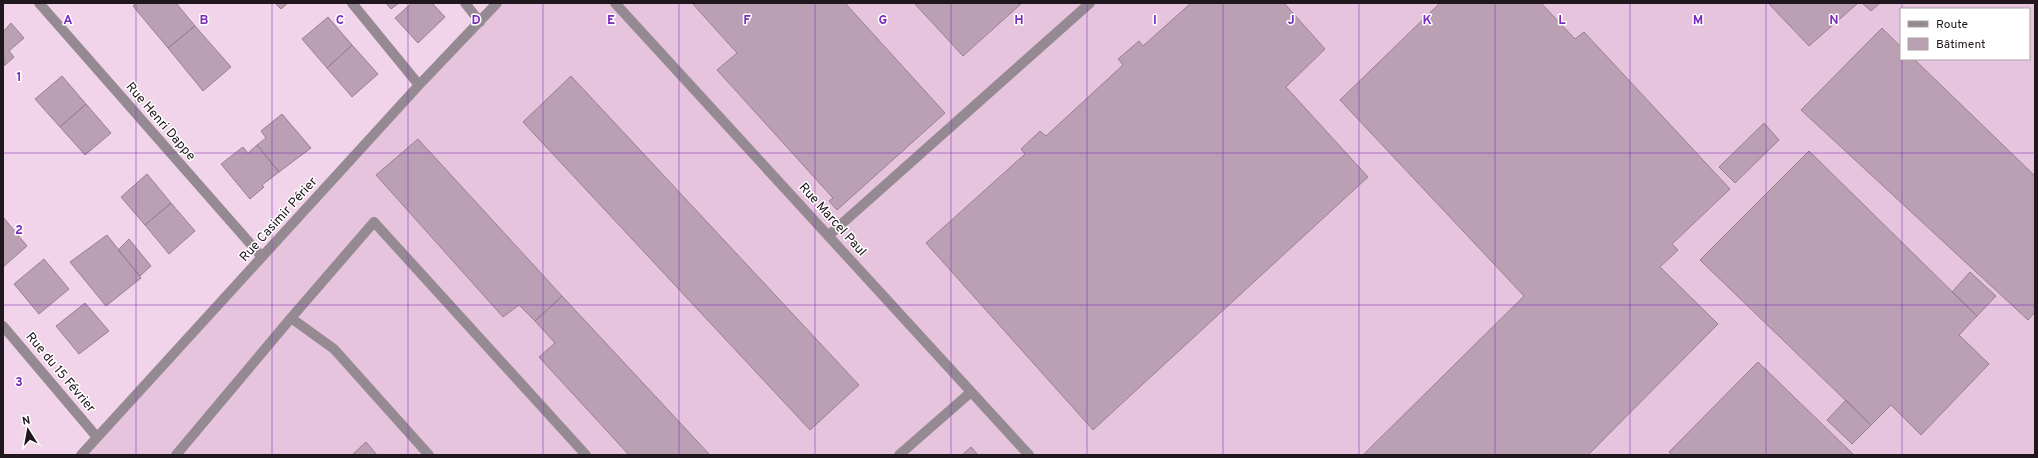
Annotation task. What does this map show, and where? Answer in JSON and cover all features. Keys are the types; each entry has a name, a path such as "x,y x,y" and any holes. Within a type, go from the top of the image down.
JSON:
{"street":[{"name":"Rue Henri Dappe","path":"39,3 262,258"},
{"path":"352,3 419,85"},
{"path":"465,3 480,22"},
{"name":"Rue Casimir Périer","path":"81,455 96,436 262,258 419,85 497,3"},
{"name":"Rue Marcel Paul","path":"616,3 1028,455"},
{"path":"828,236 1090,3"},
{"path":"176,455 374,222 586,455"},
{"path":"291,318 334,349 429,455"},
{"name":"Rue du 15 Février","path":"3,326 96,436"},
{"path":"899,455 971,392"}],"shaded area":[{"path":"501,3 2035,3 2035,455 81,455"}],"building":[{"path":"137,3 176,3 195,26 168,48 133,6"},
{"path":"275,3 288,3 281,9"},
{"path":"386,3 399,3 391,9"},
{"path":"412,3 432,3 445,17 418,43 395,18"},
{"path":"692,3 845,3 945,113 837,210 829,201 833,198 717,70 737,53"},
{"path":"914,3 1022,3 963,56"},
{"path":"1191,3 1284,3 1325,49 1286,87 1368,177 1093,430 926,243 1025,154 1021,149 1040,131 1046,136 1123,65 1118,59 1139,41 1143,46"},
{"path":"1440,3 1541,3 1575,39 1584,32 1730,189 1672,244 1678,250 1660,267 1718,324 1588,455 1363,455 1524,296 1340,100"},
{"path":"1768,3 1858,3 1809,46"},
{"path":"1862,3 1880,3 1871,11"},
{"path":"328,17 352,45 327,68 302,39"},
{"path":"11,23 24,38 9,51 14,57 4,66 3,32"},
{"path":"195,26 231,67 203,91 168,48"},
{"path":"1882,28 1900,46 1900,60 1915,60 2035,176 2035,312 2028,320 1801,110"},
{"path":"352,45 378,74 352,97 327,68"},
{"path":"62,76 86,104 60,127 35,99"},
{"path":"571,76 859,385 810,430 523,122"},
{"path":"86,104 111,133 85,155 60,127"},
{"path":"282,114 311,148 279,172 257,145 266,138 261,131"},
{"path":"1764,123 1779,140 1735,183 1719,167"},
{"path":"418,139 562,296 535,321 519,305 503,317 376,175"},
{"path":"257,145 279,172 262,185 264,187 250,199 221,164 243,147 248,153"},
{"path":"1809,151 1977,316 1959,335 1989,364 1921,435 1891,405 1871,425 1700,260"},
{"path":"147,174 171,203 145,225 121,197"},
{"path":"171,203 195,231 169,254 145,225"},
{"path":"3,217 27,246 3,267"},
{"path":"107,235 141,278 106,306 70,262"},
{"path":"129,239 151,266 140,276 118,250"},
{"path":"44,259 69,289 39,314 14,284"},
{"path":"1970,272 1996,296 1977,316 1952,292"},
{"path":"562,296 710,455 629,455 539,357 555,343 535,321"},
{"path":"85,303 109,331 79,354 56,326"},
{"path":"1758,362 1854,455 1673,455 1669,452"},
{"path":"1846,400 1871,425 1852,444 1827,420"},
{"path":"366,442 377,455 352,455"},
{"path":"971,447 978,455 962,455"}]}
